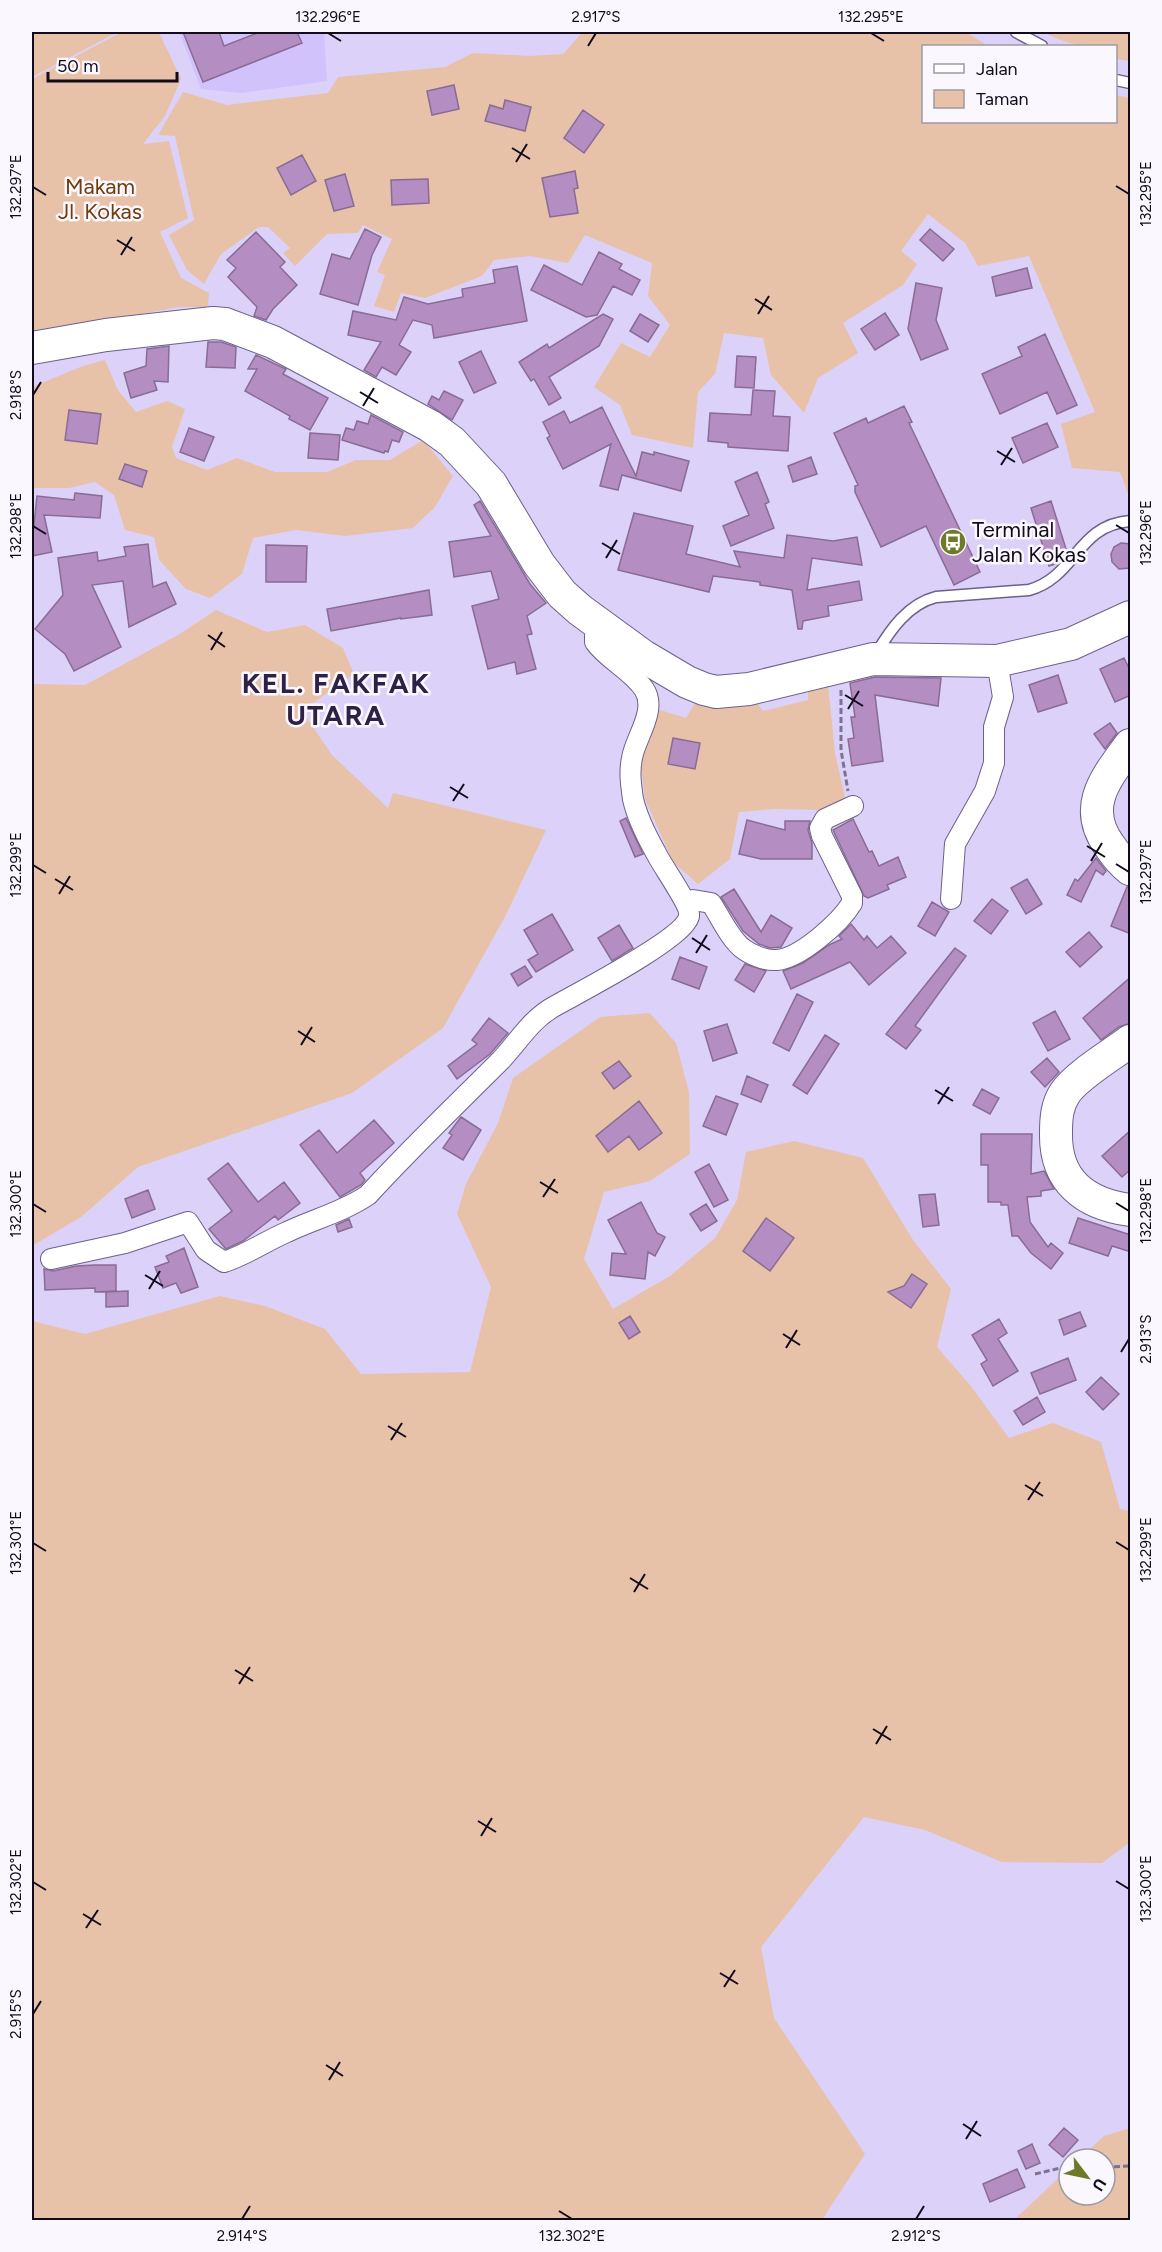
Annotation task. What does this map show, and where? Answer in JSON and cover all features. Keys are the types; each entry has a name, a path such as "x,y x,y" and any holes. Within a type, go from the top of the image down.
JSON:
{"main road":[{"path":"32,348 106,335 213,323 225,324 273,342 430,426 452,442 491,484 539,564 562,594 643,656 687,682 716,692 748,689 873,659 997,661 1071,644 1131,617"},
{"path":"1131,745 1102,788 1096,810 1103,837 1118,858 1131,869"},
{"path":"1131,1041 1075,1082 1064,1094 1056,1116 1055,1145 1062,1168 1075,1188 1109,1207 1131,1210"}],"street":[{"path":"51,1259 125,1243 188,1222 206,1250 224,1262 356,1203 368,1196 498,1063 543,1012 660,945 686,924 689,915 686,902 655,852 635,806 633,795 630,768 632,756 646,719 646,693 637,681 595,642 595,636 601,624"},
{"path":"951,899 956,844 985,791 994,763 994,727 1003,694 997,661"},
{"path":"686,902 693,900 711,903 737,944 747,952 761,958 777,960 809,946 821,937 852,903 852,897 820,828 825,819 853,806"}],"lane":[{"path":"1016,32 1040,45"},
{"path":"873,659 901,619 916,605 936,597 1029,590 1042,586 1056,576 1098,530 1131,521"}],"path":[{"path":"32,600 32,608"},
{"path":"838,667 842,698 841,750 853,806"},
{"path":"1035,2174 1057,2169"}],"shaded area":[{"path":"179,32 324,32 327,81 241,93 201,89"}],"green space":[{"path":"32,32 118,32 32,77"},
{"name":"Makam Jl. Kokas","path":"122,32 159,32 181,79 165,116 143,144 169,141 188,218 160,232 181,278 209,293 208,307 178,307 32,335 32,79"},
{"path":"579,32 966,32 986,45 922,45 922,123 1117,123 1117,95 1130,98 1130,499 1120,472 1072,468 1061,424 1095,412 1029,256 978,266 965,243 928,214 901,251 917,264 903,285 843,323 858,353 818,378 804,413 771,375 763,338 724,333 715,374 698,392 693,448 632,435 620,405 594,387 621,343 650,357 670,325 648,296 652,263 585,235 568,263 530,256 494,260 482,276 425,298 401,293 394,312 374,306 385,275 377,272 392,239 363,225 358,233 327,234 295,266 283,253 290,248 268,227 259,227 221,254 204,284 187,270 169,235 194,220 175,136 158,135 183,92 227,105 328,93 338,77 445,67 473,53 530,56 563,54 580,35"},
{"path":"1044,32 1130,32 1130,61 1117,59 1117,45 1082,45 1053,37"},
{"path":"105,360 118,390 136,412 167,401 185,409 172,447 176,458 207,470 237,458 275,472 327,472 356,460 390,460 423,440 453,476 435,507 413,528 345,536 296,530 253,538 242,574 210,598 186,589 159,560 154,537 125,530 114,495 95,482 69,488 32,488 32,387 83,366"},
{"path":"216,610 267,632 305,625 343,648 354,674 302,711 332,755 388,808 393,793 546,830 506,915 443,1028 352,1093 138,1167 81,1217 32,1246 32,684 85,685 178,635"},
{"path":"828,684 835,753 846,802 821,810 775,809 739,812 730,859 698,884 673,862 645,799 640,759 657,709 686,718 698,698 754,699 763,711 808,700 808,688"},
{"path":"650,1013 676,1043 689,1092 690,1154 650,1181 604,1192 584,1259 613,1309 670,1276 715,1238 737,1200 746,1152 794,1141 863,1158 913,1240 951,1289 937,1347 970,1385 1009,1438 1053,1423 1101,1442 1120,1509 1130,1511 1130,1842 1102,1863 1002,1862 925,1830 864,1817 761,1947 774,2018 865,2154 822,2220 32,2220 32,1321 85,1334 220,1296 265,1306 325,1329 361,1374 470,1372 491,1287 457,1214 466,1184 498,1123 513,1078 600,1017"},
{"path":"1130,2128 1130,2220 1014,2220 1057,2179 1057,2207 1117,2207 1117,2147 1092,2147 1104,2136"}],"building":[{"path":"183,32 219,32 224,46 260,32 297,32 302,43 203,82"},
{"path":"454,85 459,109 432,115 427,91"},
{"path":"505,100 531,107 525,131 485,121 490,105 503,109"},
{"path":"583,110 604,125 584,153 564,138"},
{"path":"302,155 316,181 291,195 277,168"},
{"path":"575,171 578,188 574,189 578,213 550,217 542,178"},
{"path":"345,174 354,206 334,211 325,180"},
{"path":"428,179 429,203 392,205 391,180"},
{"path":"365,229 381,237 372,255 358,305 320,294 332,254 350,259"},
{"path":"930,229 954,249 943,261 920,240"},
{"path":"256,232 285,262 280,267 297,285 273,309 266,320 254,316 257,307 228,277 236,268 227,260"},
{"path":"599,252 622,264 619,269 640,280 632,295 613,286 597,315 586,317 531,290 544,265 582,285"},
{"path":"517,266 527,321 434,338 432,325 413,320 399,345 411,352 396,375 382,367 376,377 364,370 381,342 348,335 353,311 396,320 404,297 428,304 463,297 462,289 495,283 493,270"},
{"path":"1027,268 1032,288 996,296 992,277"},
{"path":"916,283 942,288 936,320 948,349 921,360 908,329"},
{"path":"885,313 899,335 875,350 861,329"},
{"path":"603,314 613,319 599,346 549,377 561,398 549,405 534,379 531,381 519,362 547,344 549,348"},
{"path":"640,314 659,325 648,342 630,331"},
{"path":"1045,334 1077,405 1057,414 1047,392 1000,414 982,374 1022,356 1018,347"},
{"path":"208,342 221,342 236,347 235,368 206,367"},
{"path":"169,346 168,382 154,381 157,390 131,398 124,373 146,366 147,349"},
{"path":"481,351 496,383 474,393 459,362"},
{"path":"256,355 286,369 283,374 328,398 310,430 245,391 257,369 248,369"},
{"path":"737,356 756,357 754,388 735,387"},
{"path":"753,390 775,391 773,416 790,417 788,451 728,447 728,443 708,441 710,413 751,415"},
{"path":"444,391 463,400 452,420 428,404 432,396 439,400"},
{"path":"904,406 912,422 909,423 980,572 954,585 926,526 881,547 855,492 855,486 858,485 834,433 866,418 868,423"},
{"path":"602,407 636,476 642,452 654,455 654,452 689,461 681,491 622,475 618,490 600,486 611,444 563,469 547,438 550,436 543,422 564,411 570,423"},
{"path":"69,410 101,414 97,444 65,440"},
{"path":"371,415 403,432 399,442 392,440 388,452 384,453 342,440 346,428 354,430 357,421 368,424"},
{"path":"1047,423 1058,447 1023,463 1012,438"},
{"path":"189,428 214,437 204,461 180,452"},
{"path":"310,433 340,435 338,460 308,458"},
{"path":"811,457 817,474 793,482 788,466"},
{"path":"125,464 147,471 142,487 119,479"},
{"path":"757,472 769,502 765,504 774,528 731,546 723,526 749,515 735,482"},
{"path":"75,493 102,496 100,518 44,515 52,552 32,556 32,533 37,496 74,500"},
{"path":"480,501 530,584 546,603 527,616 532,634 527,635 536,669 517,674 515,662 488,669 472,606 499,599 491,571 454,577 449,542 491,536 474,505"},
{"path":"1051,501 1067,552 1058,563 1049,566 1031,508"},
{"path":"634,513 693,526 686,554 740,567 734,551 784,558 787,535 833,541 857,537 862,565 812,558 807,590 859,581 862,600 828,606 829,616 803,621 802,629 798,629 792,590 760,585 760,582 713,576 709,592 618,570"},
{"path":"1121,543 1131,544 1131,568 1119,569 1112,562 1111,554 1114,547"},
{"path":"148,544 153,587 166,582 176,604 129,627 123,581 92,585 121,647 74,671 65,654 35,629 63,595 58,558 97,552 98,561 126,556 124,547"},
{"path":"266,545 307,546 306,582 266,582"},
{"path":"429,590 432,615 401,618 331,631 327,609"},
{"path":"1124,658 1131,672 1131,695 1115,702 1100,669"},
{"path":"1058,675 1067,703 1038,712 1029,685"},
{"path":"875,677 941,678 938,706 875,695 883,761 852,766 848,739 854,738 851,717 855,717 850,683"},
{"path":"1110,723 1117,733 1105,749 1094,734"},
{"path":"673,738 700,743 695,769 668,764"},
{"path":"626,818 643,854 635,857 620,821"},
{"path":"853,819 869,852 872,851 879,866 898,857 906,877 887,885 889,889 868,898 864,896 833,830"},
{"path":"747,820 785,830 785,821 810,821 808,830 812,843 812,859 761,859 739,854"},
{"path":"1096,858 1106,871 1103,875 1096,870 1081,902 1067,895 1075,879 1078,881"},
{"path":"1027,879 1042,904 1026,914 1011,888"},
{"path":"1131,886 1131,934 1111,926 1127,887"},
{"path":"734,889 761,932 771,915 792,928 781,947 770,948 759,944 743,931 721,897"},
{"path":"992,899 1008,911 991,934 974,921"},
{"path":"932,902 949,912 935,936 918,926"},
{"path":"552,914 573,950 536,972 528,960 538,954 524,930"},
{"path":"851,924 864,940 867,936 877,948 891,936 906,953 869,985 850,962 791,989 783,971 803,963 842,939 839,936"},
{"path":"619,925 633,948 612,961 598,938"},
{"path":"1089,932 1102,947 1080,967 1066,952"},
{"path":"955,948 966,956 915,1026 921,1030 906,1049 886,1034"},
{"path":"680,957 707,967 699,989 672,979"},
{"path":"745,964 766,971 754,992 735,980"},
{"path":"525,966 532,977 518,986 511,974"},
{"path":"1131,977 1131,1023 1119,1027 1101,1040 1083,1018"},
{"path":"797,994 813,1002 789,1051 773,1043"},
{"path":"1055,1011 1070,1039 1048,1051 1033,1023"},
{"path":"489,1018 508,1033 490,1054 457,1079 448,1066 477,1044 472,1040"},
{"path":"727,1024 737,1053 713,1061 704,1031"},
{"path":"825,1035 839,1044 807,1094 793,1085"},
{"path":"1047,1058 1059,1072 1045,1087 1031,1072"},
{"path":"619,1061 631,1076 614,1089 602,1073"},
{"path":"747,1076 768,1085 761,1102 741,1094"},
{"path":"982,1089 999,1098 990,1114 973,1105"},
{"path":"716,1096 738,1104 726,1135 703,1126"},
{"path":"639,1101 662,1133 639,1150 629,1136 608,1152 596,1136"},
{"path":"461,1117 481,1130 463,1160 443,1148 452,1135 449,1133"},
{"path":"374,1120 394,1143 360,1173 365,1180 361,1185 340,1197 300,1145 319,1130 337,1153"},
{"path":"1131,1130 1131,1169 1122,1177 1102,1156"},
{"path":"981,1134 1032,1134 1031,1174 1044,1171 1054,1189 1041,1191 1041,1196 1027,1197 1030,1222 1048,1247 1051,1243 1063,1253 1051,1269 1031,1253 1018,1236 1012,1236 1008,1205 1001,1205 1001,1202 988,1202 988,1165 981,1165"},
{"path":"228,1163 258,1202 284,1182 300,1203 278,1220 275,1216 243,1241 226,1249 209,1229 232,1211 208,1179"},
{"path":"709,1164 728,1200 714,1207 695,1172"},
{"path":"148,1190 155,1209 132,1218 125,1199"},
{"path":"935,1194 939,1225 923,1227 919,1195"},
{"path":"641,1202 657,1233 665,1237 655,1256 648,1252 645,1279 610,1275 612,1253 626,1254 608,1220"},
{"path":"706,1204 717,1221 701,1231 690,1214"},
{"path":"766,1218 794,1238 770,1271 743,1251"},
{"path":"1078,1218 1131,1235 1131,1252 1112,1246 1108,1256 1069,1243"},
{"path":"349,1219 352,1227 338,1232 336,1225"},
{"path":"184,1248 198,1287 181,1293 176,1283 163,1288 155,1267 169,1262 166,1256"},
{"path":"95,1265 116,1265 116,1291 95,1292 95,1288 45,1290 44,1269 53,1271"},
{"path":"912,1274 927,1284 911,1308 888,1292 904,1286"},
{"path":"128,1291 128,1306 106,1307 106,1292"},
{"path":"1080,1312 1086,1326 1064,1335 1059,1320"},
{"path":"630,1316 640,1332 629,1339 619,1323"},
{"path":"999,1319 1007,1333 998,1339 1018,1371 993,1386 981,1364 987,1360 972,1335"},
{"path":"1068,1358 1076,1380 1040,1394 1031,1373"},
{"path":"1101,1377 1119,1394 1103,1410 1086,1392"},
{"path":"1037,1397 1045,1412 1023,1425 1014,1411"},
{"path":"1064,2128 1078,2140 1072,2147 1057,2147 1057,2152 1049,2145"},
{"path":"1032,2144 1040,2163 1026,2169 1018,2151"},
{"path":"1017,2169 1025,2187 990,2202 983,2184"}],"place":[{"name":"Terminal Jalan Kokas","path":"953,542"}],"district":[{"name":"KEL. FAKFAK UTARA","path":"336,699"}]}
